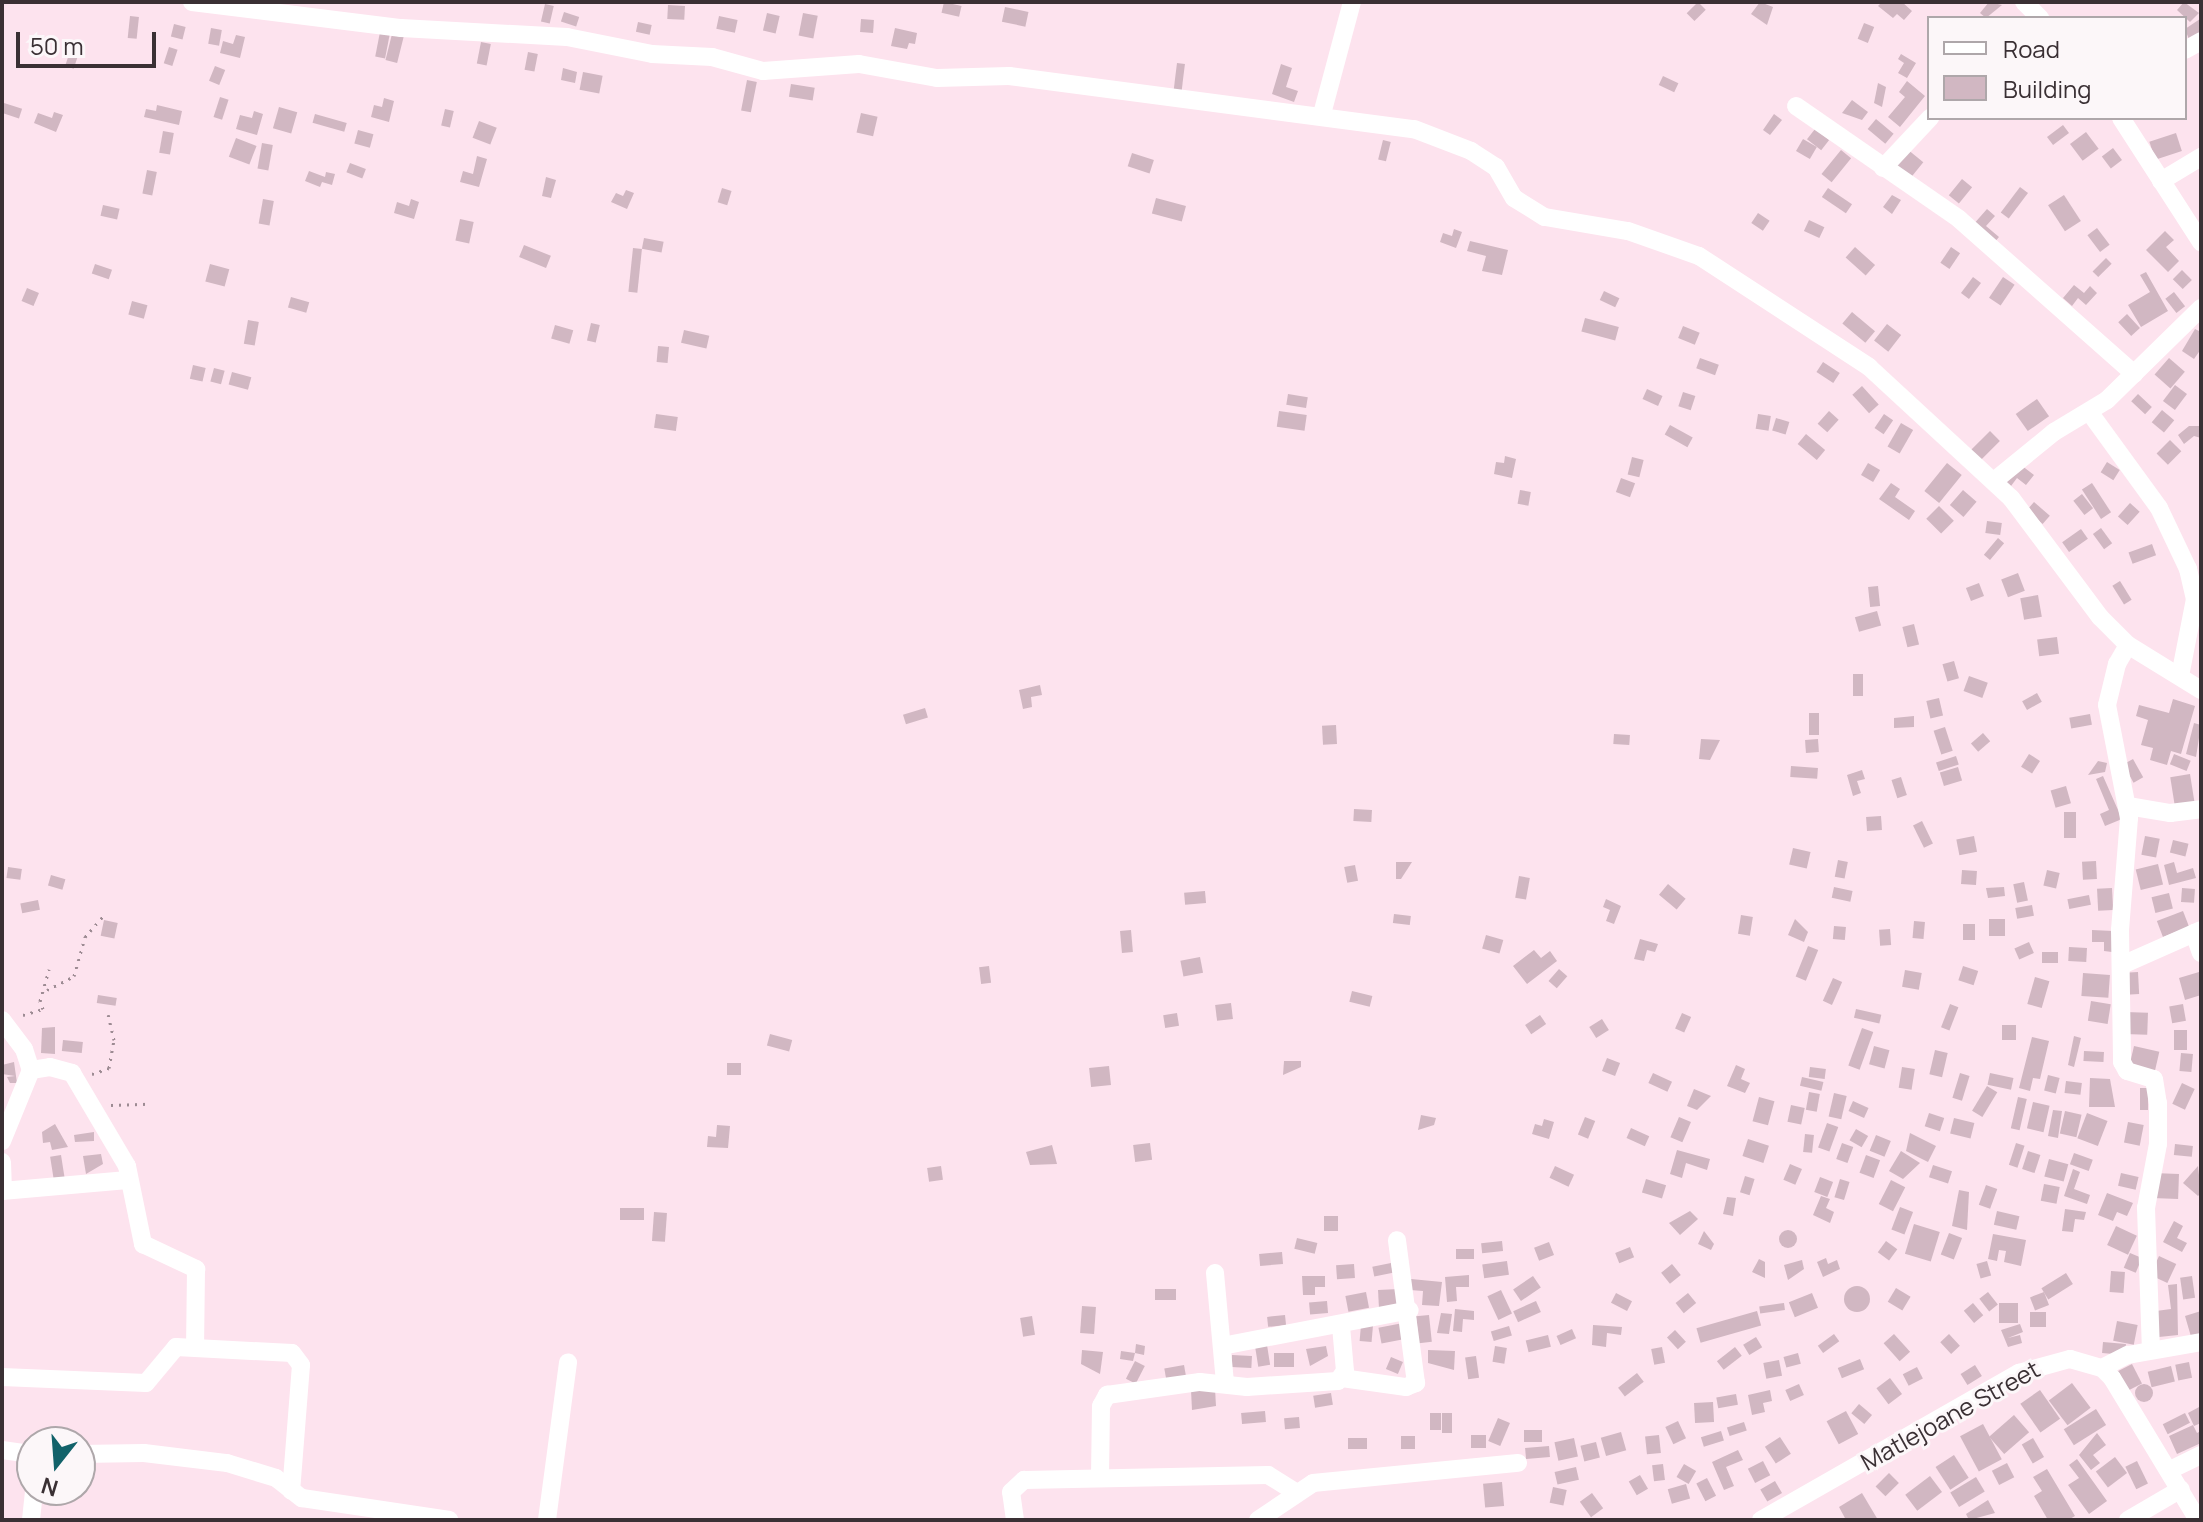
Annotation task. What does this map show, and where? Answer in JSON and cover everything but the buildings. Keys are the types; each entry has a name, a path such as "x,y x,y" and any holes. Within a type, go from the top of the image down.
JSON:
{"street":[{"path":"192,2 401,28 567,37 652,54 712,57 763,71 880,65 937,78 1009,76 1322,114 1432,136 1496,167 1514,198 1545,217 1667,241 1721,268 1869,367 1994,481 2128,645 2201,690"},
{"path":"1322,114 1352,2"},
{"path":"1796,106 1959,219 2134,374"},
{"path":"1883,168 1928,120"},
{"path":"2122,120 2201,242"},
{"path":"2161,181 2201,157"},
{"path":"1994,481 2054,432 2090,413 2201,308"},
{"path":"2090,413 2159,508 2191,577 2195,599 2180,676"},
{"path":"2128,645 2117,664 2107,705 2108,733 2128,806 2122,1062 2127,1071 2154,1079 2158,1103 2158,1144 2146,1208 2151,1350"},
{"path":"2128,806 2170,813 2201,809"},
{"path":"2122,965 2197,931 2201,953"},
{"path":"3,1132 31,1070 24,1049 4,1022"},
{"path":"31,1070 62,1069 77,1080 119,1149 143,1244 152,1253 192,1265 199,1275 195,1346"},
{"path":"2,1162 2,1191 128,1180"},
{"path":"1100,1477 1101,1406 1107,1395 1225,1383 1247,1387 1342,1378 1415,1385 1410,1310 1397,1240"},
{"path":"1215,1273 1225,1383"},
{"path":"1222,1346 1341,1326 1410,1310"},
{"path":"1341,1326 1342,1378"},
{"path":"2198,1520 2170,1470 2102,1368 2151,1350 2201,1342"},
{"path":"2,1377 146,1383 157,1374 171,1348 195,1346 285,1351 300,1360 291,1491"},
{"name":"Matlejoane Street","path":"1761,1520 2034,1365 2070,1359 2102,1368"},
{"path":"547,1520 568,1362"},
{"path":"96,1454 144,1453 227,1463 262,1472 311,1500 449,1520"},
{"path":"2170,1470 2201,1455"},
{"path":"1258,1520 1295,1492 1313,1483 1376,1473 1518,1463"},
{"path":"1015,1520 1011,1492 1017,1482 1100,1477 1268,1475 1295,1492"},
{"path":"2128,1520 2181,1489"}],"path":[{"path":"47,990 74,976 85,937 103,916"},
{"path":"4,1022 43,1009 40,1001 47,990 49,969"},
{"path":"77,1080 109,1068 114,1040 108,1015"},
{"path":"98,1111 101,1106 149,1104"}]}
